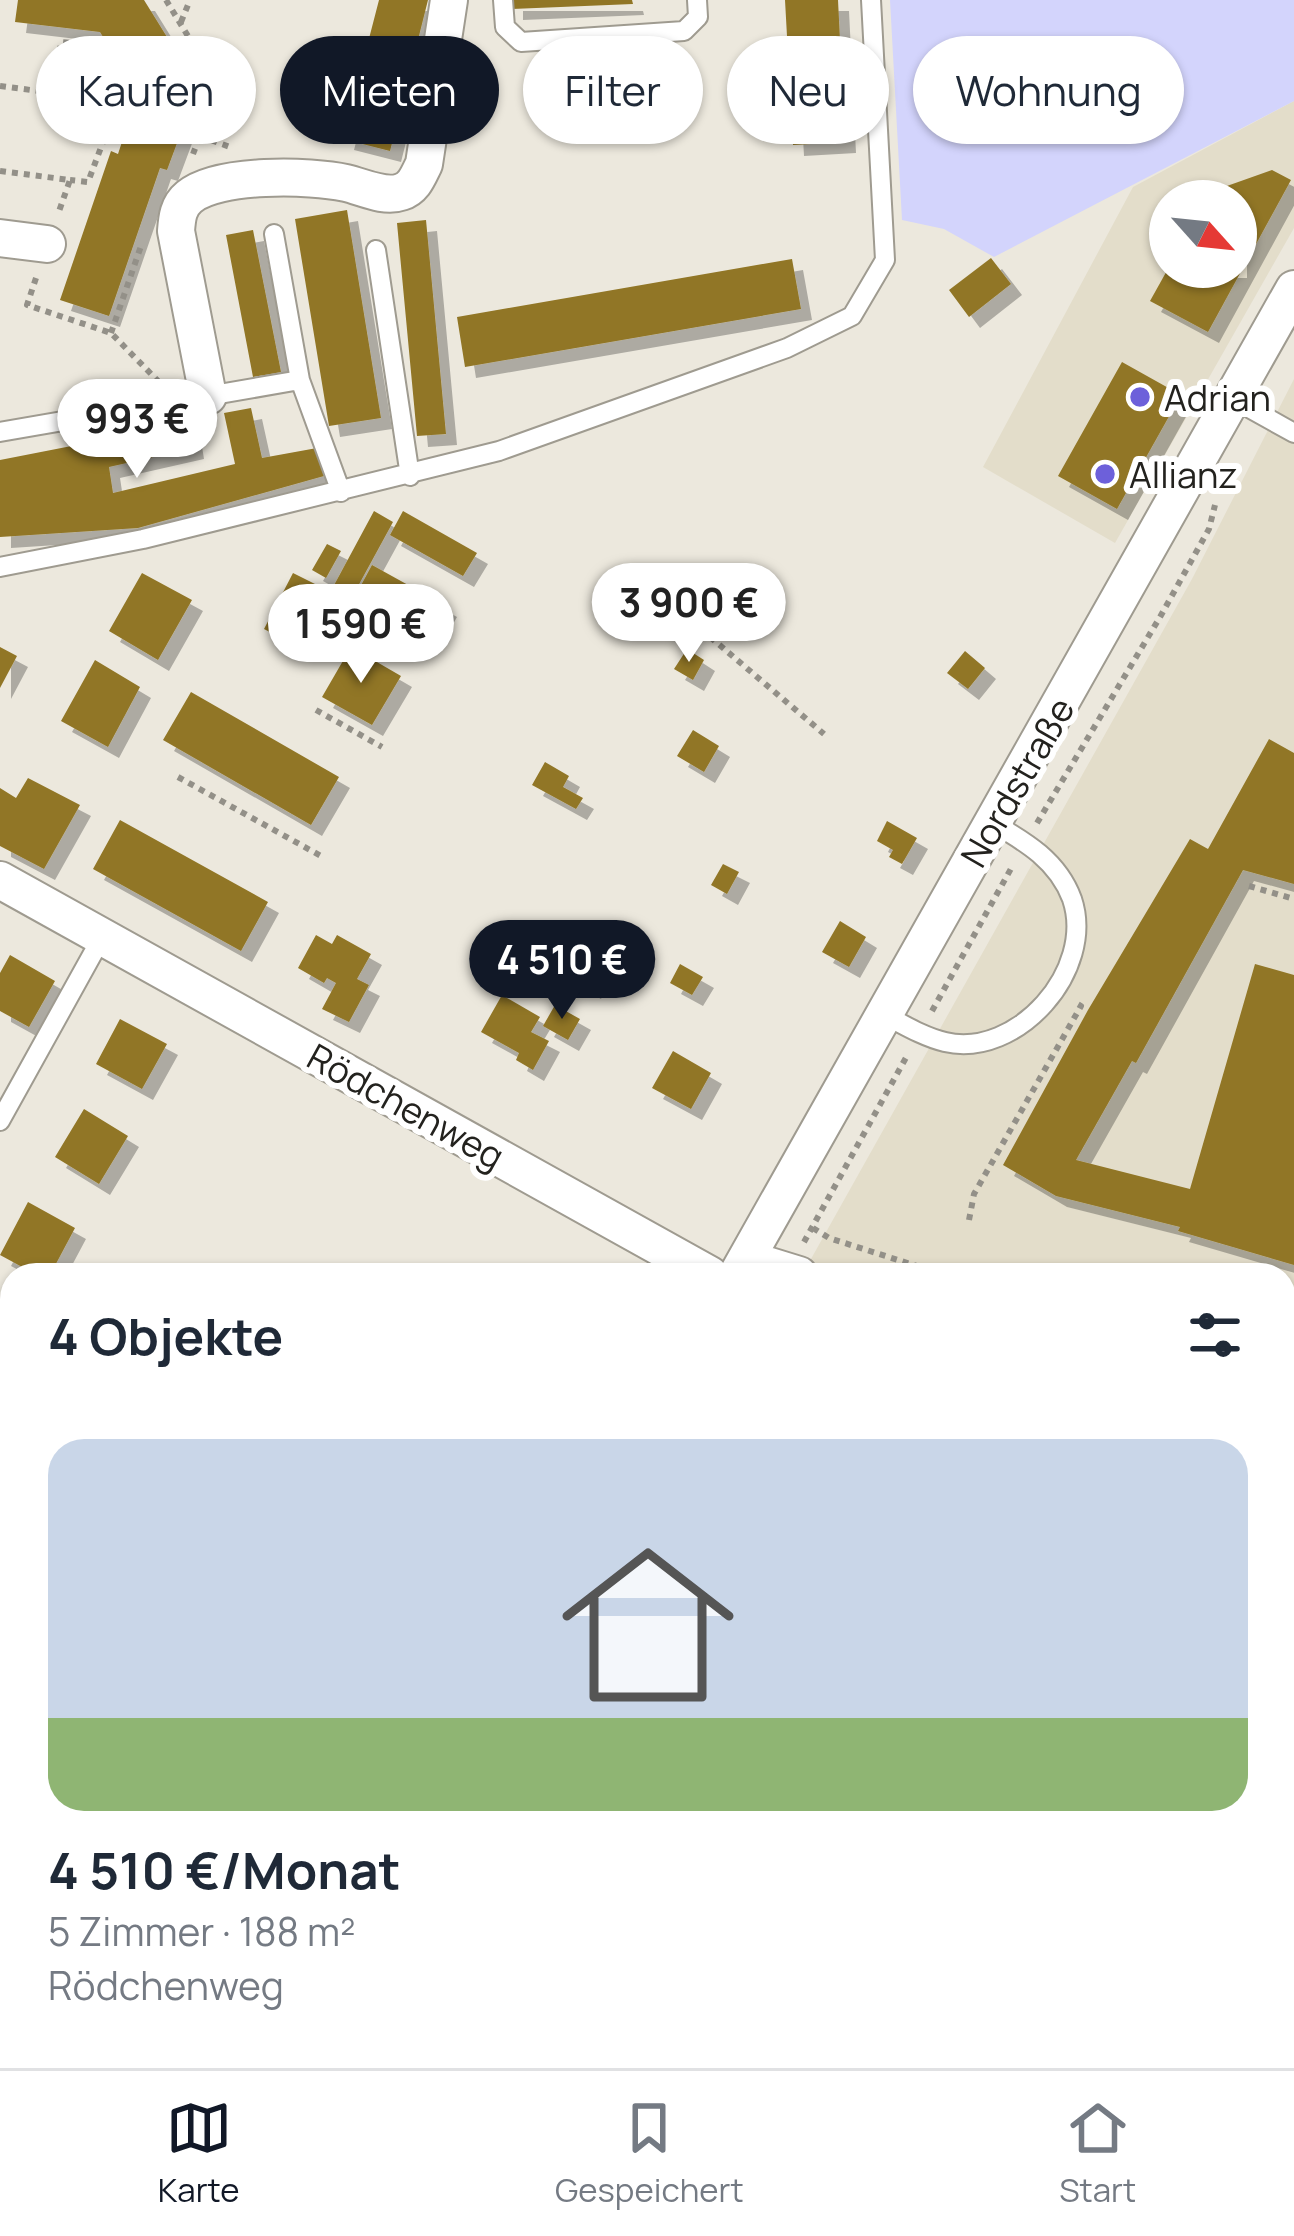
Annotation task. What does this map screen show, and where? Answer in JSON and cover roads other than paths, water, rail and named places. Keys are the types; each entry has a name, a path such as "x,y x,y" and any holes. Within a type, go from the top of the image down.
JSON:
{"street":[{"path":"192,399 176,231 184,200 235,182 308,178 399,194 414,185 424,164 449,0"},
{"path":"0,238 47,244"},
{"name":"Nordstraße","path":"744,1263 1294,289"},
{"name":"Rödchenweg","path":"0,880 688,1263"}],"lane":[{"path":"503,0 505,27 520,42 685,32 698,17 697,0"},
{"path":"0,567 143,539 499,452 764,356 852,316 885,260 871,0"},
{"path":"274,234 300,380 341,492"},
{"path":"376,250 410,476"},
{"path":"0,432 300,380"},
{"path":"1231,398 1294,434"},
{"path":"885,1015 947,1043 980,1043 1020,1024 1054,992 1066,968 1076,919 1071,898 1048,860 993,823"},
{"path":"0,1121 102,937"}],"place":[{"name":"Adrian","path":"1140,397"},
{"name":"Allianz","path":"1105,474"}]}
